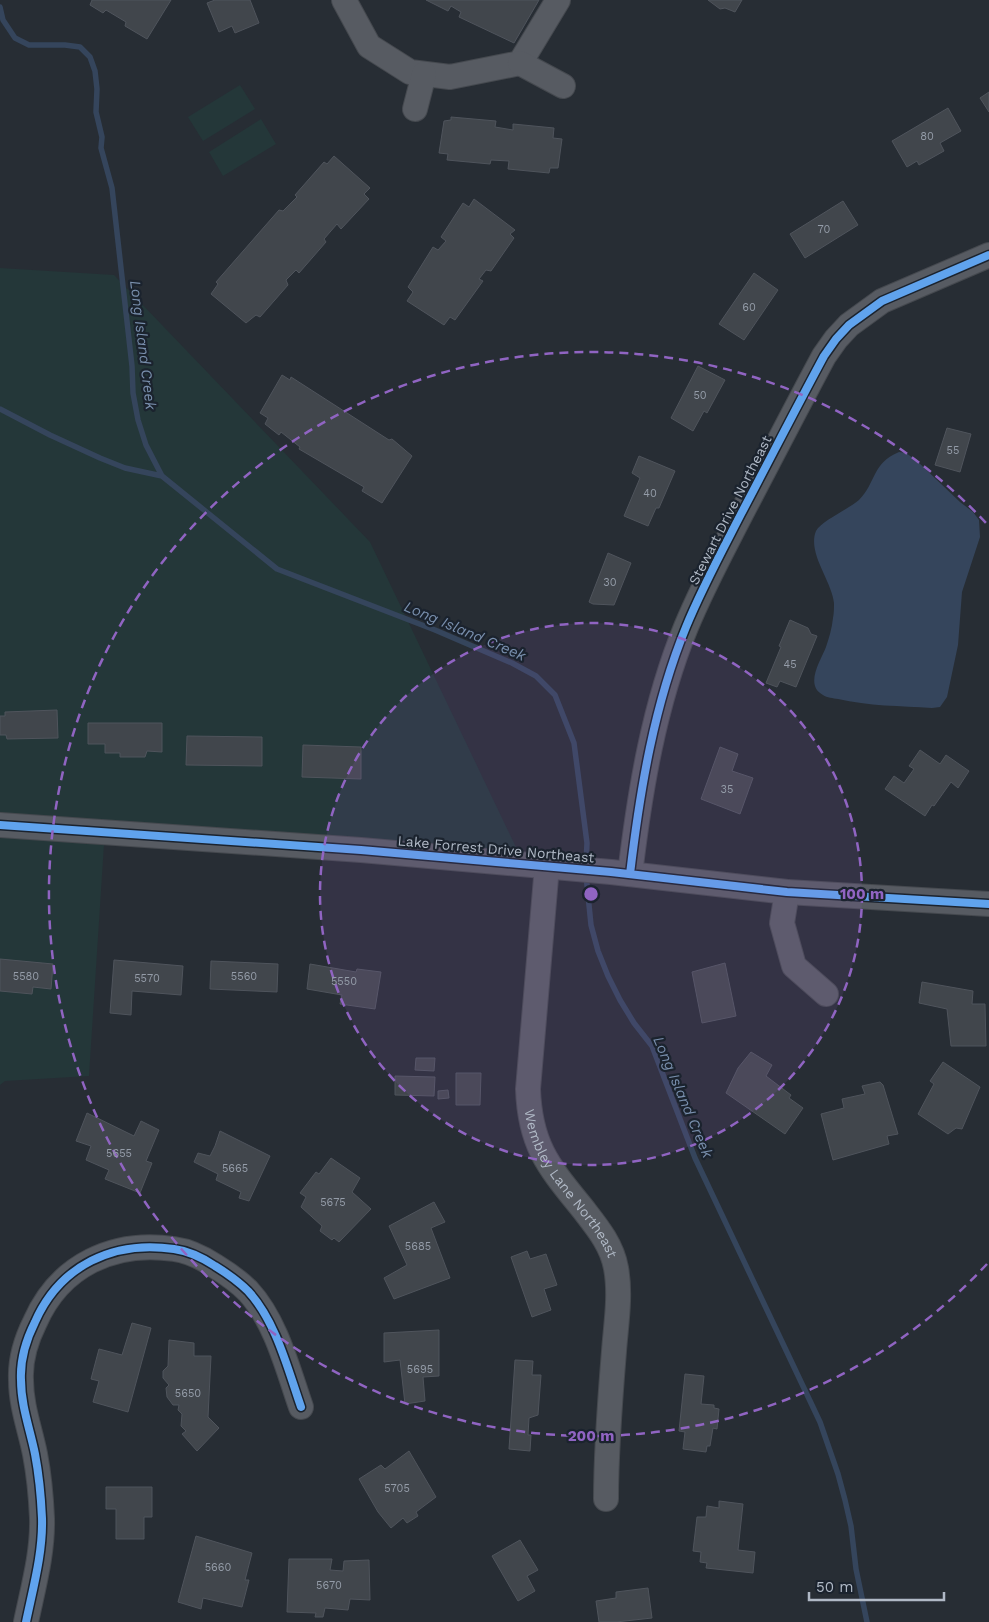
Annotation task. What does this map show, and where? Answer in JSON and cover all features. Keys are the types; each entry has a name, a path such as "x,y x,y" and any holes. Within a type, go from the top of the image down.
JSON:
{"street":[{"path":"344,0 369,46 410,72 450,77 520,63 563,86"},
{"path":"520,63 558,0"},
{"path":"415,109 424,74"},
{"name":"Stewart Drive Northeast","path":"620,873 637,814 648,754 665,689 686,628 704,587 824,356 836,338 849,325 882,301 989,255"},
{"name":"Lake Forrest Drive Northeast","path":"0,825 352,849 620,873 787,892 989,904"},
{"name":"Wembley Lane Northeast","path":"547,866 528,1088 529,1108 533,1132 543,1156 555,1174 602,1232 611,1251 616,1268 618,1296 606,1458 606,1499"},
{"path":"787,892 782,923 794,966 826,994"},
{"path":"26,1622 40,1557 42,1521 35,1454 23,1409 20,1379 23,1354 28,1335 39,1312 62,1281 98,1257 138,1246 179,1250 202,1258 234,1277 255,1300 274,1332 301,1408"}],"shaded area":[{"path":"240,85 255,109 203,141 188,117"},
{"path":"261,119 276,144 223,176 209,152"},
{"path":"0,268 114,275 370,542 525,866 105,829 89,1076 5,1081 0,1085"}],"water":[{"path":"899,452 906,453 917,461 973,512 979,520 980,537 962,592 958,645 947,697 940,707 885,705 830,698 817,691 814,679 830,633 834,607 832,594 817,558 814,540 816,531 823,523 859,500 884,462"}],"building":[{"path":"92,0 171,0 147,39 125,26 126,22 106,10 103,13 90,5"},
{"path":"215,0 250,0 259,23 235,33 232,26 219,32 207,3"},
{"path":"426,0 539,0 514,43 459,17 461,12 451,6 448,11"},
{"path":"708,0 742,0 735,12 725,8 720,9"},
{"path":"989,92 989,112 980,98"},
{"path":"948,108 961,131 940,143 944,151 919,165 917,161 907,167 892,141"},
{"path":"451,117 496,121 495,127 513,130 513,124 554,128 553,138 562,139 558,168 550,168 549,173 508,169 509,161 491,160 490,164 447,160 448,154 439,153 444,121 451,120"},
{"path":"334,156 370,188 364,194 369,199 341,229 337,224 324,239 326,242 299,273 296,270 286,280 288,285 260,317 256,315 246,323 211,294 218,284 216,282 279,210 283,211 297,197 295,195 324,162 327,164"},
{"path":"474,199 515,230 510,234 514,238 491,271 486,270 479,279 483,281 455,320 450,317 444,325 407,301 413,292 408,287 433,247 438,250 446,241 441,237 463,203 469,207"},
{"path":"843,201 858,225 805,258 790,234"},
{"path":"754,273 778,290 744,340 719,324"},
{"path":"698,366 725,380 707,413 704,411 693,431 671,418"},
{"path":"282,375 290,380 291,377 389,440 392,439 412,456 382,503 362,491 364,487 299,449 300,447 281,432 279,435 265,424 268,418 260,413"},
{"path":"947,428 971,434 960,472 935,465"},
{"path":"639,456 675,471 659,508 656,508 648,526 624,516 640,478 632,473"},
{"path":"608,553 631,563 614,605 593,604 589,602"},
{"path":"790,620 808,628 811,634 817,636 796,687 780,681 777,687 766,683"},
{"path":"57,710 58,738 7,739 6,735 0,735 0,716 5,716 5,712"},
{"path":"88,723 162,723 162,752 147,751 145,757 120,757 120,753 105,753 105,744 88,744"},
{"path":"187,736 262,737 262,766 186,765"},
{"path":"303,745 361,747 361,779 302,777"},
{"path":"720,747 738,754 732,771 753,778 740,814 701,799"},
{"path":"920,750 940,764 946,755 969,771 958,788 951,782 925,816 885,789 894,776 904,783 914,769 909,766"},
{"path":"0,959 53,964 51,989 33,987 32,994 0,991"},
{"path":"114,960 183,966 181,995 132,991 131,1015 110,1013"},
{"path":"211,961 278,964 277,992 210,989"},
{"path":"725,963 736,1016 702,1023 692,972"},
{"path":"310,964 356,972 357,969 381,972 375,1009 340,1004 342,995 307,989"},
{"path":"922,982 973,991 972,1004 985,1004 986,1046 951,1046 947,1009 919,1003"},
{"path":"751,1052 772,1065 766,1076 791,1095 789,1098 803,1108 785,1134 726,1093 738,1068"},
{"path":"416,1058 435,1058 434,1071 415,1070"},
{"path":"943,1062 980,1087 962,1129 956,1128 948,1134 918,1114 934,1084 930,1081"},
{"path":"456,1073 481,1073 480,1105 456,1105"},
{"path":"395,1076 435,1077 434,1096 395,1095"},
{"path":"880,1082 883,1085 898,1134 887,1136 889,1144 833,1160 821,1114 844,1108 842,1099 865,1094 862,1086"},
{"path":"448,1090 449,1098 438,1099 438,1091"},
{"path":"87,1113 134,1136 141,1121 159,1130 146,1161 152,1163 140,1193 105,1179 109,1170 86,1160 91,1146 76,1141"},
{"path":"220,1131 270,1156 249,1201 239,1198 241,1192 216,1180 218,1174 194,1162 198,1153 210,1156"},
{"path":"331,1158 360,1178 352,1192 371,1209 339,1242 334,1238 332,1240 320,1231 322,1226 301,1207 306,1197 300,1193 316,1172 319,1174"},
{"path":"434,1202 445,1222 431,1228 450,1278 394,1299 384,1278 407,1265 389,1226"},
{"path":"527,1251 530,1259 546,1254 557,1285 544,1289 551,1310 532,1317 511,1257"},
{"path":"132,1323 151,1328 128,1412 93,1402 99,1381 91,1379 99,1349 122,1355"},
{"path":"439,1330 439,1376 423,1377 425,1401 405,1404 400,1360 384,1362 384,1333"},
{"path":"169,1340 194,1343 194,1356 211,1356 208,1417 219,1428 197,1451 182,1434 186,1431 181,1426 182,1414 178,1410 179,1405 173,1405 167,1397 166,1388 169,1385 163,1378 163,1371 168,1366"},
{"path":"515,1360 533,1361 532,1375 541,1375 538,1415 529,1418 528,1435 531,1435 530,1451 509,1449"},
{"path":"685,1374 704,1376 701,1404 714,1405 714,1408 719,1409 717,1429 713,1428 710,1446 707,1446 706,1452 683,1449 685,1432 679,1431"},
{"path":"409,1451 436,1497 416,1512 418,1516 407,1523 403,1518 391,1528 378,1512 359,1479 381,1465 385,1469"},
{"path":"106,1487 152,1487 152,1517 144,1517 144,1539 116,1539 116,1509 106,1509"},
{"path":"719,1501 743,1504 738,1550 755,1552 753,1573 706,1568 707,1563 700,1562 701,1552 693,1551 697,1517 706,1517 707,1506 719,1508"},
{"path":"196,1536 252,1553 245,1580 249,1580 242,1607 203,1598 201,1609 178,1602"},
{"path":"520,1540 538,1570 527,1576 535,1591 518,1601 492,1556"},
{"path":"289,1559 332,1559 330,1570 343,1571 344,1561 369,1560 370,1600 350,1599 348,1610 325,1608 323,1617 315,1617 316,1613 287,1612"},
{"path":"648,1588 652,1618 599,1622 596,1601 616,1598 616,1592"}],"waterway":[{"name":"Long Island Creek","path":"0,7 3,20 15,38 29,45 80,47 90,57 95,71 97,89 96,112 102,137 101,148 112,188 132,366 133,393 138,420 146,445 162,476 277,569 435,630 512,663 536,676 555,695 574,743 587,843 586,864"},
{"path":"0,409 100,458 125,468 162,476"},
{"name":"Long Island Creek","path":"586,875 591,925 598,951 608,976 634,1023 652,1046 695,1158 820,1422 845,1500 867,1622"}],"cycle path":[{"path":"630,874 638,811 657,717 665,687 686,627 712,570 824,356 849,325 882,301 989,255"},
{"path":"0,825 361,850 611,872 787,892 989,904"},
{"path":"26,1622 39,1557 42,1518 36,1462 22,1399 21,1380 24,1350 35,1322 46,1302 59,1285 74,1271 110,1253 152,1247 185,1251 210,1263 240,1284 258,1303 274,1331 301,1407"}]}
